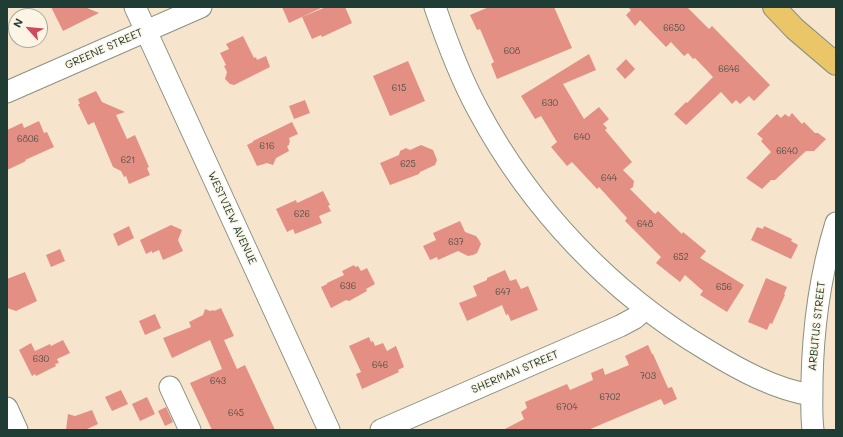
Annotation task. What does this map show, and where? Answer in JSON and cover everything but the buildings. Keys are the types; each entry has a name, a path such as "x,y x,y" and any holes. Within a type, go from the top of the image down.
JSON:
{"main road":[{"path":"774,7 836,64"}],"street":[{"name":"WESTVIEW AVENUE","path":"135,7 329,430"},
{"name":"GREENE STREET","path":"7,92 201,7"},
{"path":"435,7 447,43 477,110 520,180 568,238 622,290 645,309 686,338 745,372 792,392 812,395"},
{"name":"ARBUTUS STREET","path":"813,430 812,360 818,303 823,272 836,223"},
{"name":"SHERMAN STREET","path":"382,430 620,326 635,318 645,309"},
{"path":"170,387 190,430"},
{"path":"7,408 17,430"}]}
